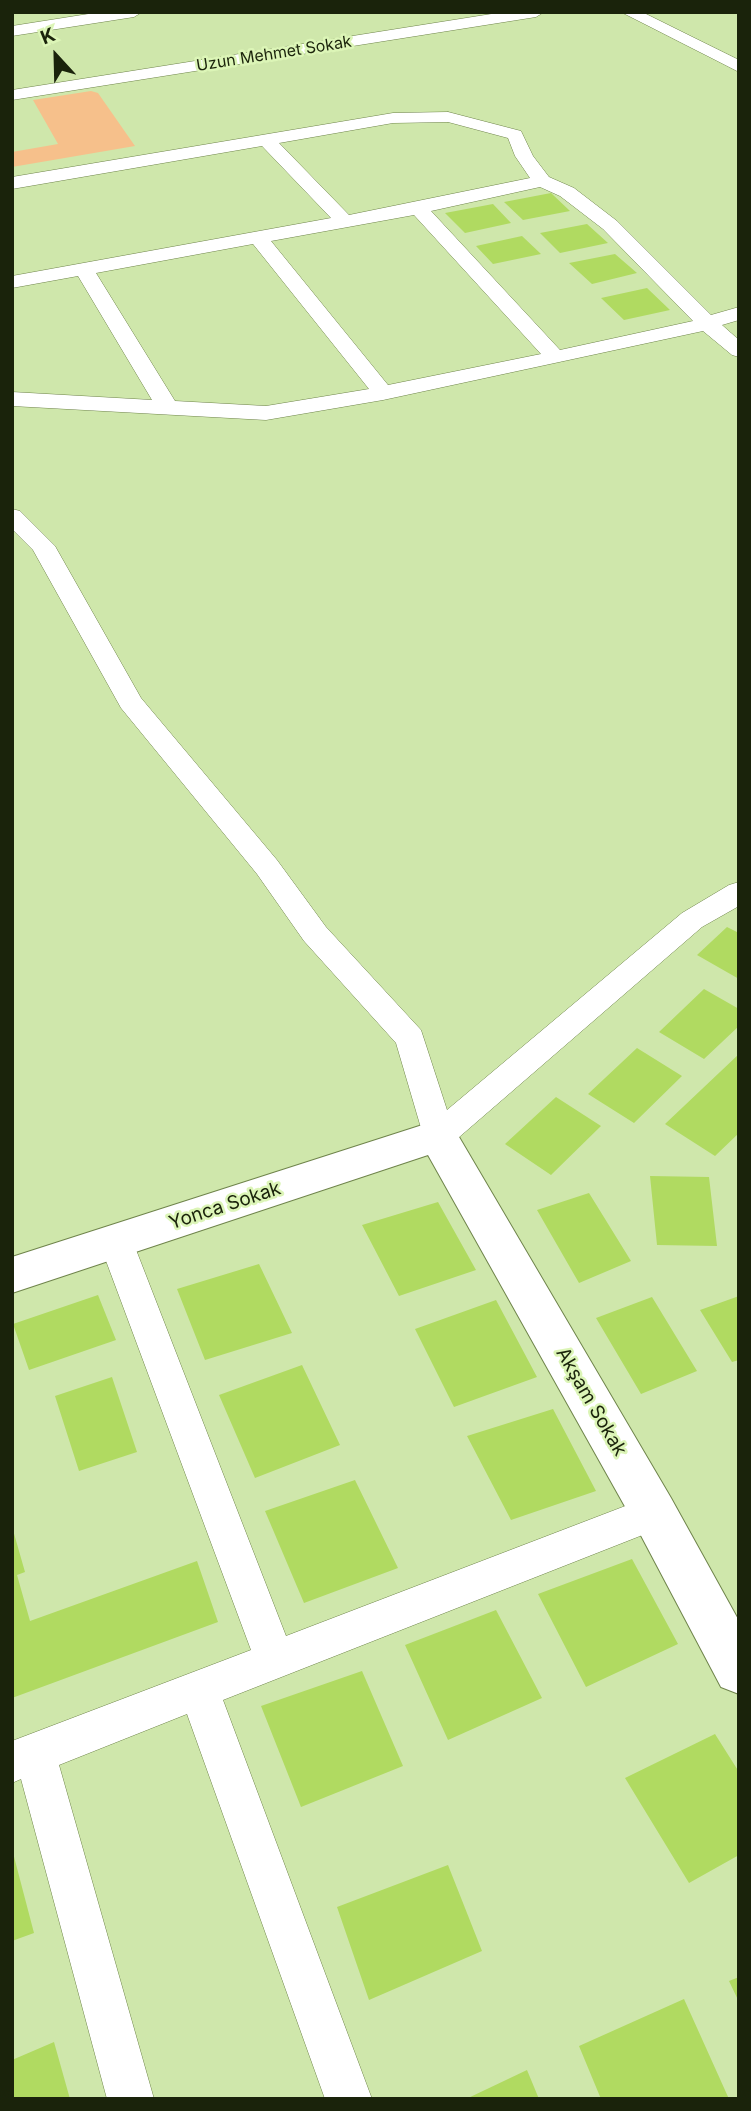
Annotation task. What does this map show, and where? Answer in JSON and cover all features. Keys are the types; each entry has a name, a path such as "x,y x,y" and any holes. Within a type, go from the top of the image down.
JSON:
{"street":[{"path":"13,29 134,12"},
{"name":"Uzun Mehmet Sokak","path":"12,95 536,12"},
{"path":"629,12 739,67"},
{"path":"12,183 393,118 448,117 515,135 524,156 542,181 567,192 610,225 707,323 739,351"},
{"path":"266,140 344,221"},
{"path":"12,282 418,208 542,181"},
{"path":"418,208 555,357"},
{"path":"258,237 383,393"},
{"path":"83,269 168,408"},
{"path":"12,399 266,413 383,393 668,334 739,313"},
{"path":"12,516 43,545 130,702 267,867 315,933 410,1038 438,1136 692,920 739,892"},
{"name":"Yonca Sokak","path":"12,1275 438,1136"},
{"name":"Akşam Sokak","path":"438,1136 654,1513 726,1617 739,1670"},
{"path":"116,1242 275,1661"},
{"path":"131,2099 24,1758 654,1513"},
{"path":"199,1690 349,2099"}],"shaded area":[{"path":"91,91 98,93 135,146 12,167 12,152 58,144 33,100"}],"building":[{"path":"551,193 570,211 523,220 504,202"},
{"path":"493,204 511,223 465,233 445,213"},
{"path":"587,224 608,243 560,253 540,233"},
{"path":"522,236 541,254 493,264 476,246"},
{"path":"615,254 637,273 592,284 569,263"},
{"path":"647,288 670,310 624,320 601,298"},
{"path":"727,927 739,933 739,979 697,955"},
{"path":"704,989 739,1009 739,1026 704,1059 659,1032"},
{"path":"637,1048 682,1076 634,1123 588,1094"},
{"path":"739,1054 739,1133 715,1156 665,1124"},
{"path":"556,1097 601,1126 551,1175 505,1144"},
{"path":"650,1176 709,1177 717,1246 657,1245"},
{"path":"589,1193 631,1261 579,1283 537,1210"},
{"path":"438,1202 476,1270 399,1296 362,1225"},
{"path":"259,1264 292,1333 205,1360 177,1289"},
{"path":"98,1295 116,1340 29,1370 13,1324"},
{"path":"739,1296 739,1360 732,1362 700,1310"},
{"path":"652,1297 697,1371 641,1394 596,1318"},
{"path":"496,1300 537,1377 454,1407 415,1329"},
{"path":"302,1365 340,1445 255,1478 219,1395"},
{"path":"112,1377 137,1452 79,1471 55,1396"},
{"path":"553,1409 596,1491 511,1520 467,1436"},
{"path":"355,1480 398,1568 304,1603 265,1511"},
{"path":"13,1530 25,1572 17,1575 30,1621 197,1561 218,1622 12,1698"},
{"path":"632,1559 678,1644 586,1687 538,1594"},
{"path":"496,1610 542,1698 448,1740 405,1645"},
{"path":"362,1671 403,1766 301,1807 261,1706"},
{"path":"715,1734 739,1772 739,1855 689,1883 625,1778"},
{"path":"12,1849 34,1933 12,1941"},
{"path":"448,1865 482,1951 369,2000 337,1907"},
{"path":"739,1977 739,2002 729,1981"},
{"path":"684,1999 729,2099 601,2099 579,2046"},
{"path":"54,2042 70,2099 12,2099 12,2060"},
{"path":"527,2070 539,2099 466,2099"}]}
